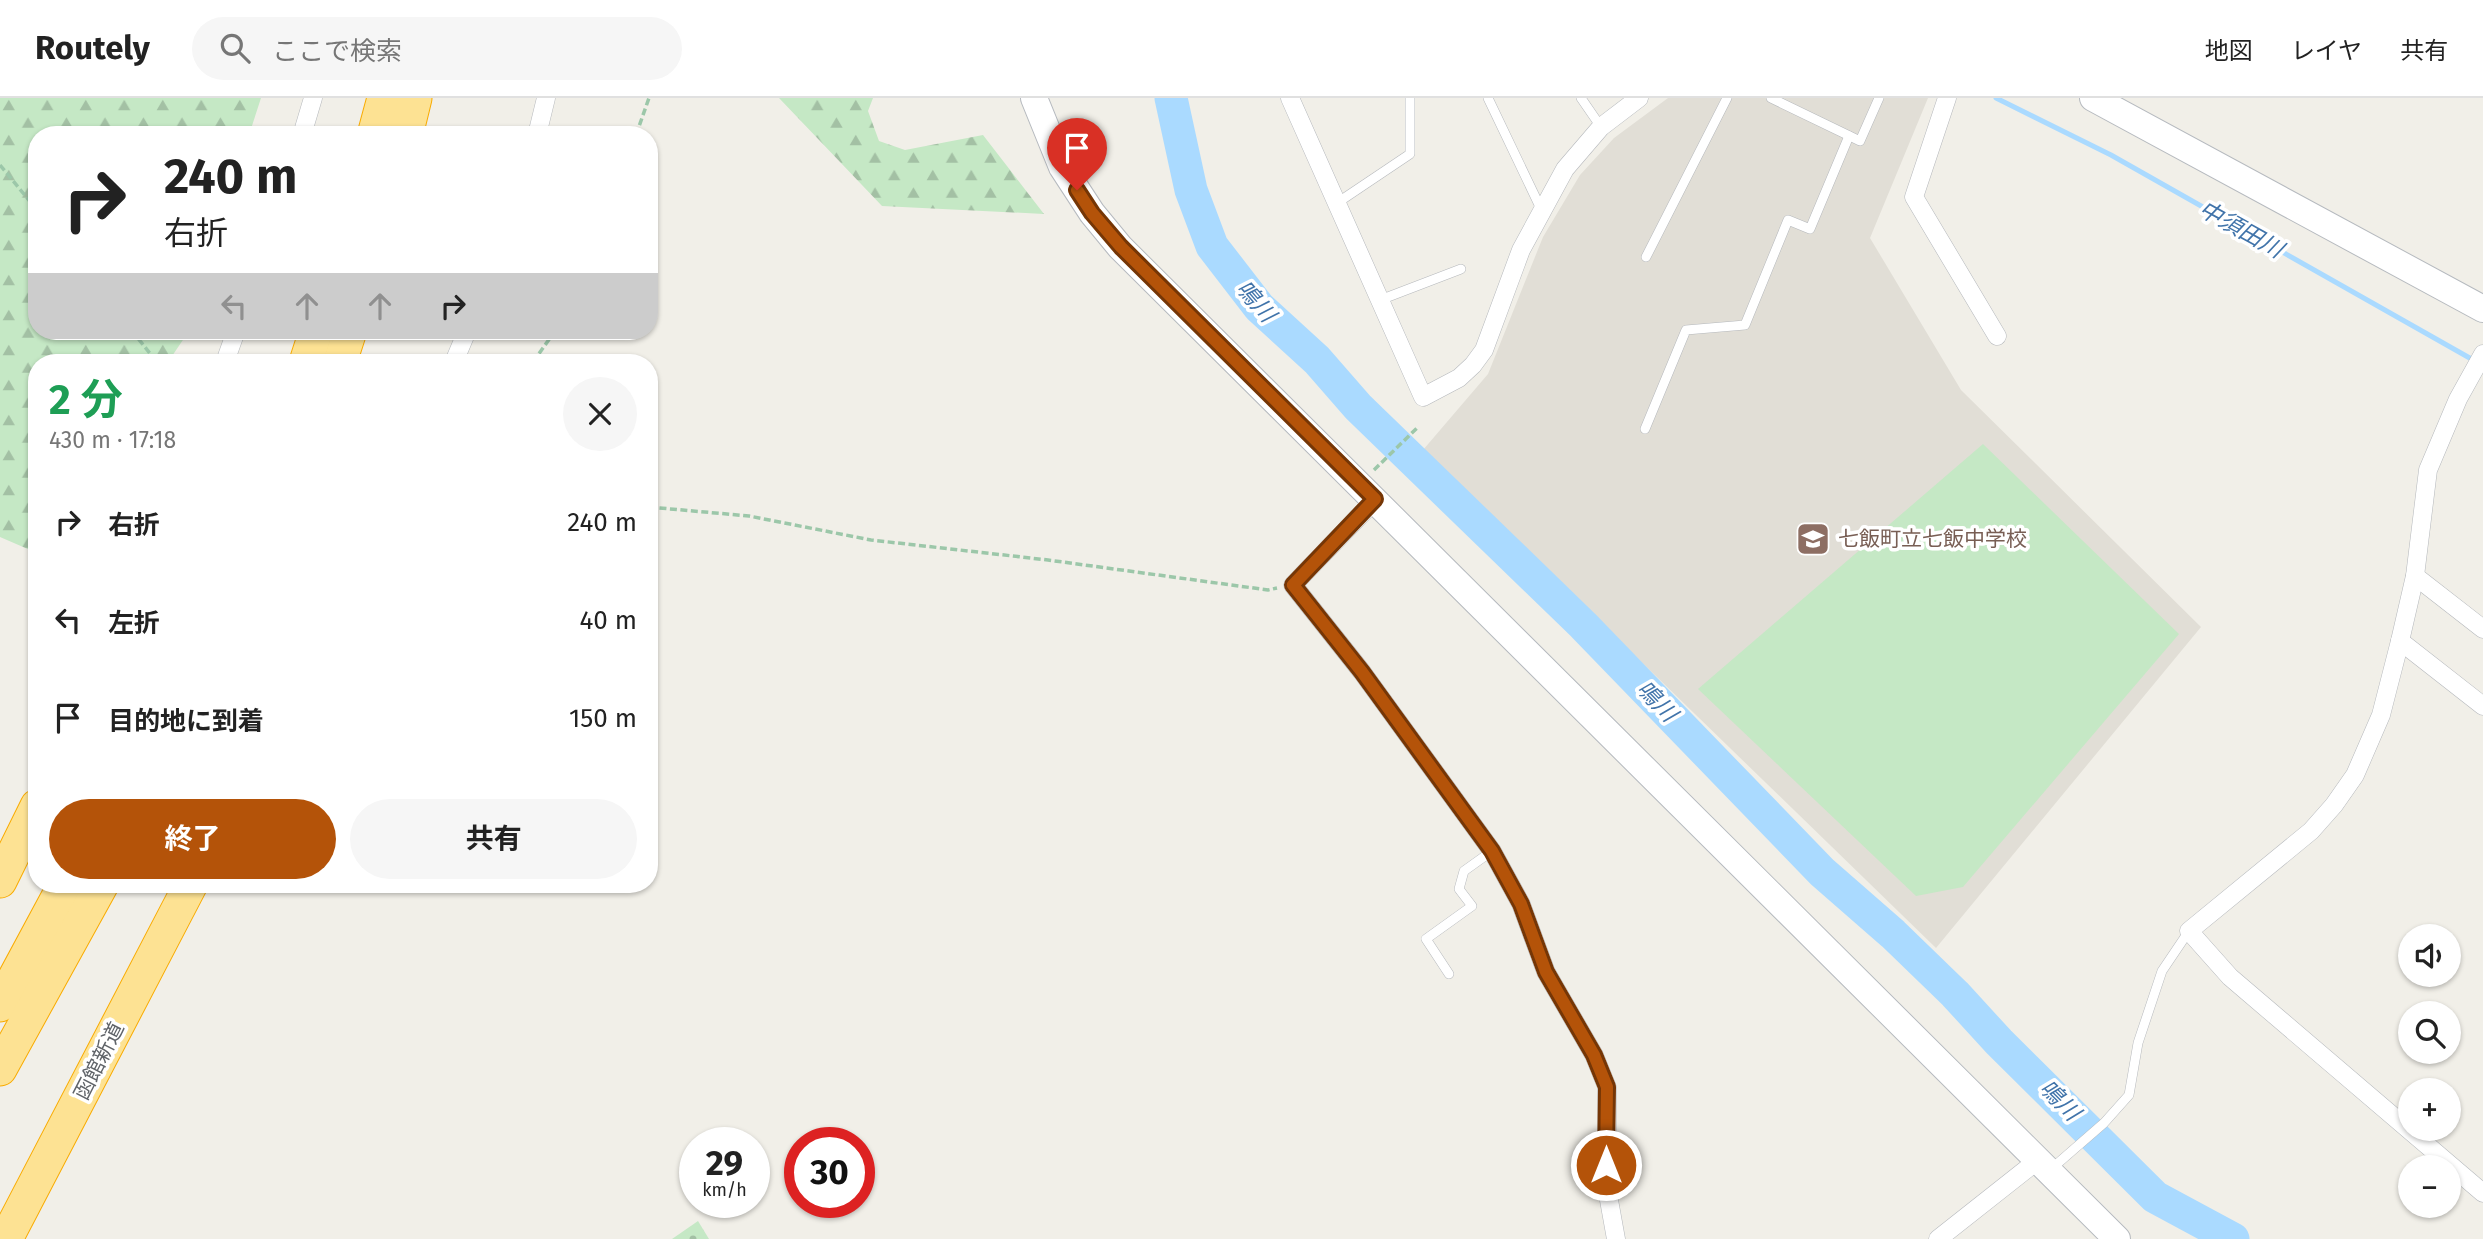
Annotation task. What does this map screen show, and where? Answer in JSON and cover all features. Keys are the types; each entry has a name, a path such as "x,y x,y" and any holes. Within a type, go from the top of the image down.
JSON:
{"highway":[{"path":"376,126 384,98"},
{"path":"408,126 415,98"},
{"path":"2,873 28,823"},
{"path":"0,1004 60,893"},
{"path":"0,1069 97,893"},
{"name":"函館新道","path":"6,1239 186,893"}],"street":[{"path":"305,126 313,98"},
{"path":"539,126 546,98"},
{"path":"1034,98 1062,167 1092,213 1113,238 2116,1239"},
{"path":"1290,98 1423,397 1459,378 1484,350 1521,250 1565,169 1601,127 1639,98"},
{"path":"1947,98 1914,197 1997,336"},
{"path":"2093,98 2483,309"},
{"path":"2483,354 2458,399 2428,470 2415,576 2400,641 2381,715 2354,775 2334,805 2311,831 2189,932 2230,978 2483,1193"},
{"path":"1375,499 1293,585 1362,672 1492,851 1521,904 1546,972 1594,1055 1607,1087 1607,1189 1616,1239"},
{"path":"2415,576 2483,629"},
{"path":"2400,641 2483,706"},
{"path":"1938,1239 2043,1166"}],"lane":[{"path":"1337,204 1410,154 1410,98"},
{"path":"1488,98 1542,211"},
{"path":"1581,98 1601,127"},
{"path":"1646,257 1727,98"},
{"path":"1771,98 1860,141 1879,98"},
{"path":"1645,429 1686,330 1745,325 1788,220 1810,229 1850,136"},
{"path":"1380,300 1461,269"},
{"path":"1449,974 1426,939 1472,906 1459,889 1464,871 1492,851"},
{"path":"2043,1166 2074,1149 2104,1123 2129,1095 2138,1043 2162,971 2189,932"}],"path":[{"path":"639,126 649,98"},
{"path":"0,165 28,199"},
{"path":"139,340 151,354"},
{"path":"1383,462 1418,427"},
{"path":"658,508 749,516 871,540 1048,560 1201,582 1268,590 1293,585"}],"shaded area":[{"name":"七飯町立七飯中学校","path":"1668,98 1928,98 1870,238 1961,390 2201,627 1936,948 1423,450 1488,374 1543,237 1580,175 1614,138"}],"green space":[{"path":"0,98 261,98 252,126 28,126 28,340 183,340 173,354 28,354 28,549 0,537"},
{"path":"779,98 873,98 868,111 879,141 905,150 983,135 1044,214 882,206"},
{"path":"1983,444 2179,634 1963,887 1916,896 1698,689"},
{"path":"698,1221 709,1239 672,1239"}],"waterway":[{"name":"鳴川","path":"1171,98 1191,190 1212,246 1259,307 1317,360 1358,407 1583,625 1822,872 1893,934 1955,994 1999,1042 2155,1197 2233,1239"},
{"name":"中須田川","path":"1996,98 2111,155 2475,361"}],"place":[{"name":"七飯町立七飯中学校","path":"1813,539"}],"route":[{"path":"1077,190 1092,213 1121,247 1375,499 1293,585 1362,672 1492,851 1521,904 1546,972 1594,1055 1607,1087 1606,1165"}]}
